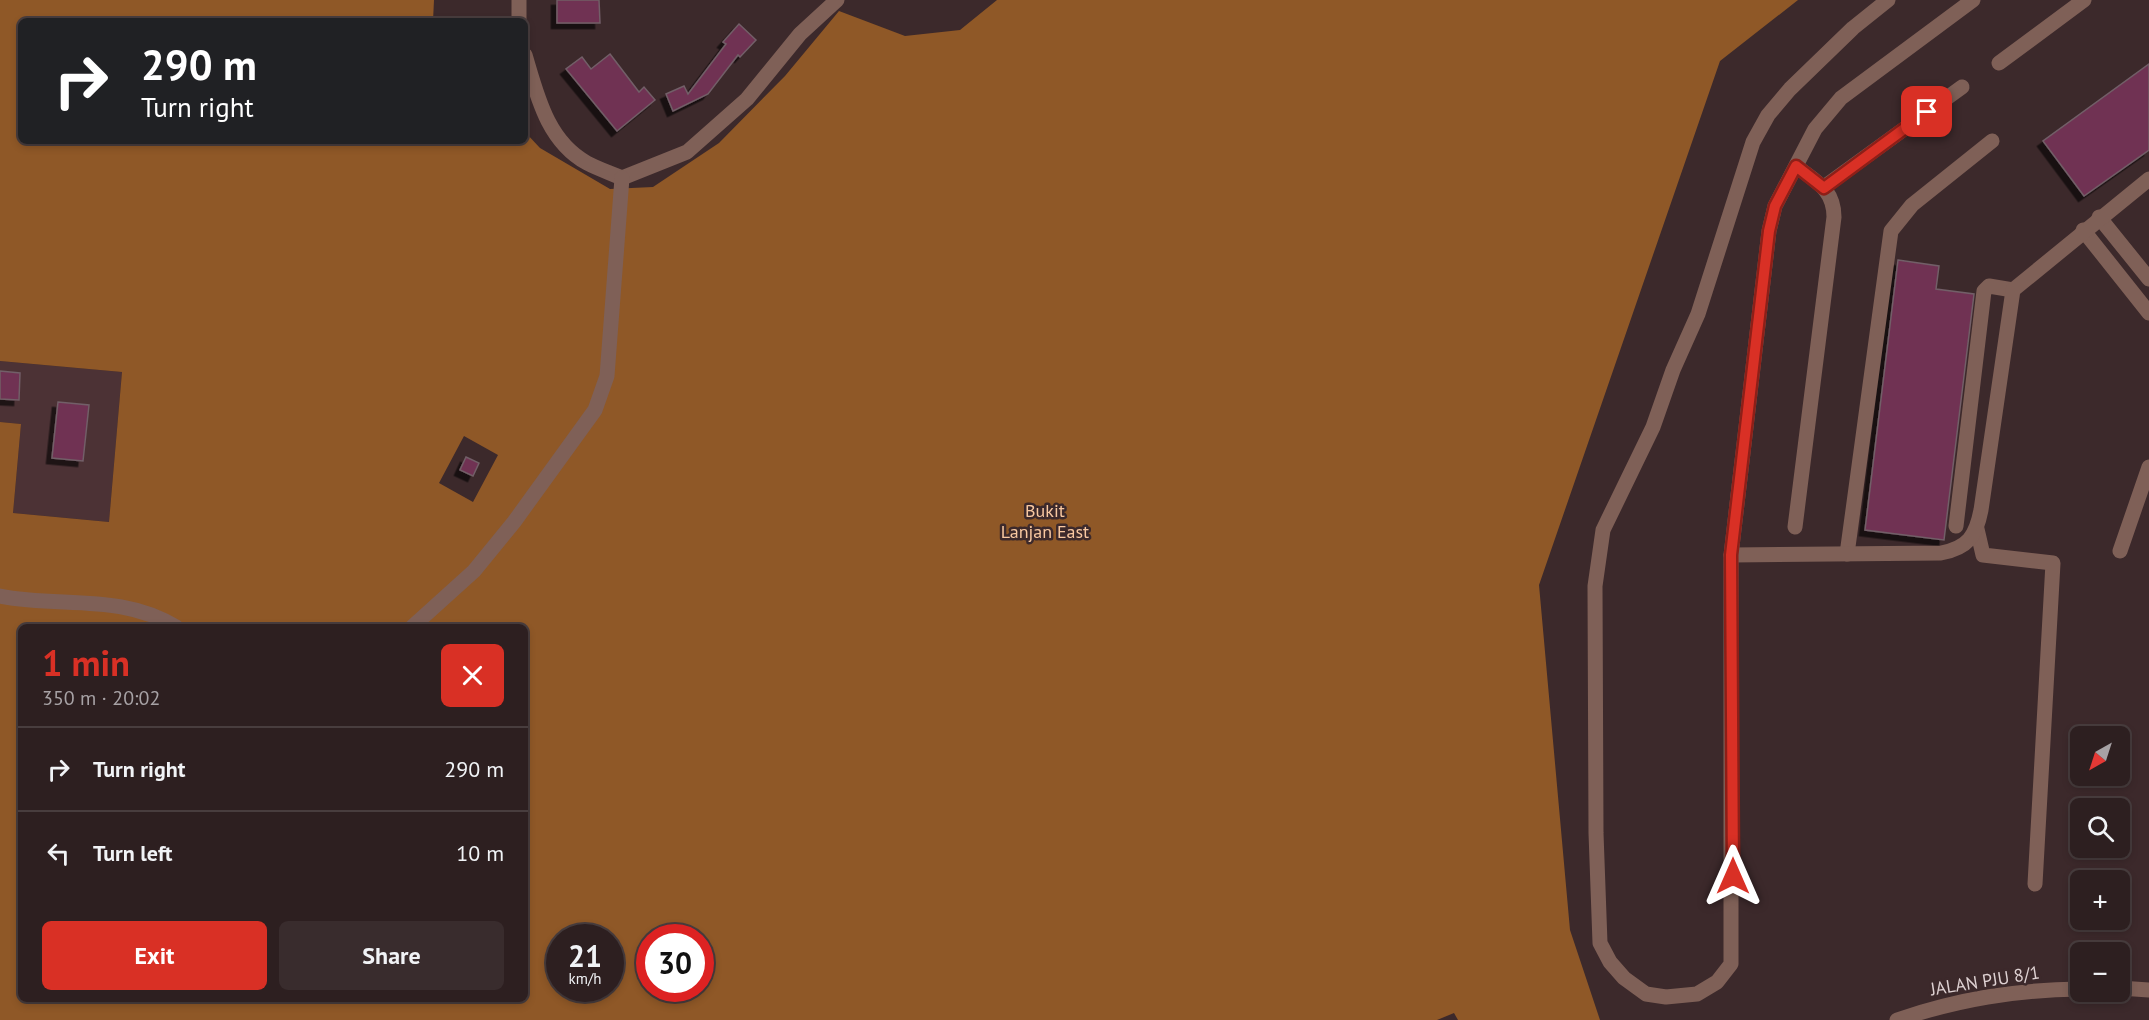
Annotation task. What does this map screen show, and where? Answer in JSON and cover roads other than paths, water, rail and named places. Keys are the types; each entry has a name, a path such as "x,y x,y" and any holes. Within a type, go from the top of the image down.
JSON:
{"street":[{"path":"519,0 519,18"},
{"path":"528,67 540,109 559,137 586,163 622,178 687,152 747,99 800,34 837,0"},
{"path":"1888,0 1853,28 1790,89 1768,115 1753,142 1698,314 1673,370 1653,427 1603,530 1595,586 1600,943 1610,962 1624,978 1646,994 1666,998 1697,994 1717,982 1731,964 1731,555 1769,231 1775,206 1815,129 1841,98 1973,0"},
{"path":"1999,63 2084,0"},
{"path":"1824,188 1962,87"},
{"path":"1847,554 1891,231 1912,205 1992,141"},
{"path":"1795,527 1834,217 1834,202 1824,188 1796,166"},
{"path":"414,624 474,571 501,539 595,410 607,376 622,178"},
{"path":"1731,555 1954,550 1972,539 1977,529 2013,290 2083,230 2149,178"},
{"path":"2098,218 2149,279"},
{"path":"2083,230 2149,313"},
{"path":"1956,526 1984,291 1989,285 2013,290"},
{"path":"2120,551 2149,467"},
{"path":"1977,529 1983,555 2053,563 2035,884"},
{"path":"0,596 18,599 91,601 118,605 141,610 170,624"},
{"name":"JALAN PJU 8/1","path":"1897,1020 1947,1003 2002,994 2070,989"},
{"path":"2130,989 2149,990"}],"park label":[{"name":"Bukit Lanjan East","path":"1045,521"}]}
